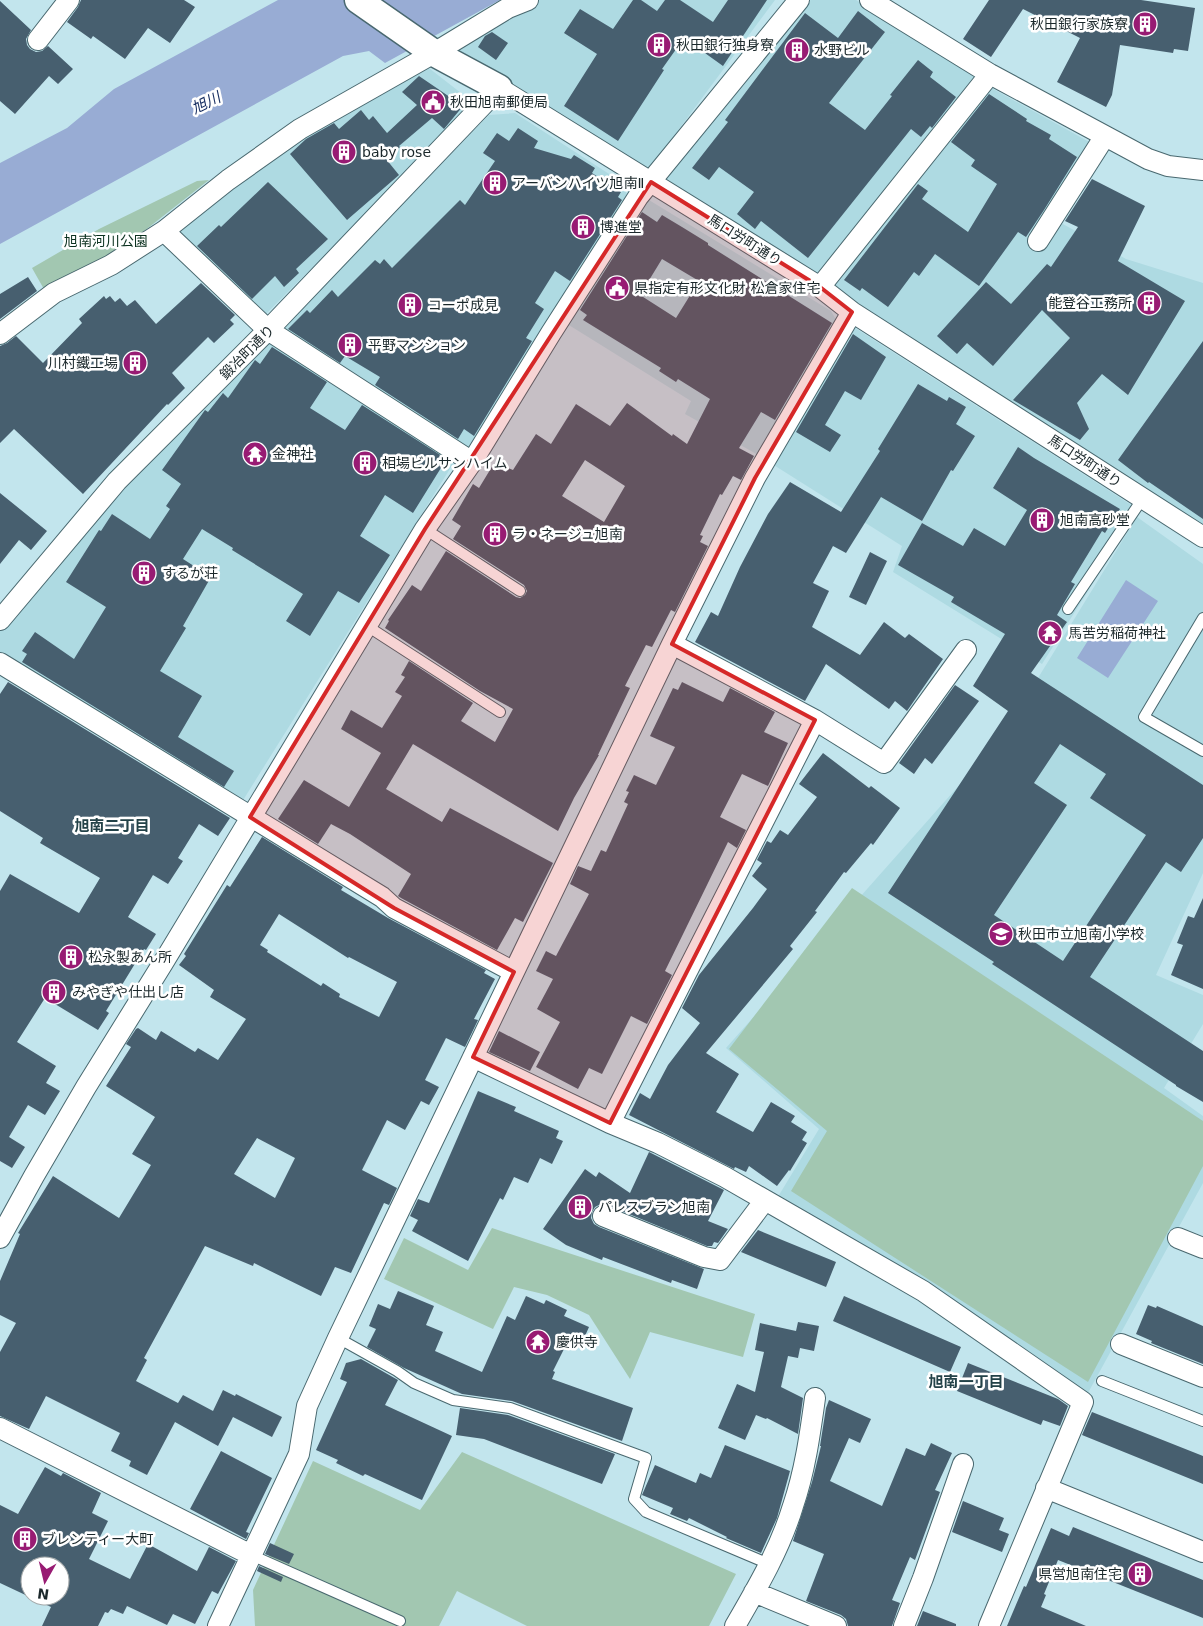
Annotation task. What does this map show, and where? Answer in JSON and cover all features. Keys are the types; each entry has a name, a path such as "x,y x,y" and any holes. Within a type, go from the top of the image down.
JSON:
{"street":[{"path":"38,40 69,0"},
{"name":"馬口労町通り","path":"358,0 428,49 499,88 820,287 852,312 1203,538"},
{"path":"0,334 54,293 111,265 164,231 228,180 300,128 428,49 508,8 528,0"},
{"path":"870,0 990,74 1105,136 1154,161 1168,166 1203,170"},
{"path":"0,1238 86,1087 426,529 472,462 550,334 638,197 796,2"},
{"path":"820,287 990,74"},
{"name":"鍛冶町通り","path":"0,620 118,481 268,330 499,88"},
{"path":"1038,241 1105,136"},
{"path":"164,231 268,330 472,462"},
{"path":"218,1626 299,1454 307,1406 338,1338 672,644 755,478 852,312"},
{"path":"672,644 815,720 884,763 966,650"},
{"path":"0,662 382,897 394,908 514,972"},
{"path":"610,1123 815,720"},
{"path":"473,1057 610,1123 658,1143 725,1177 923,1291 1083,1402 989,1626"},
{"path":"603,1216 704,1257 720,1260 765,1200"},
{"path":"1178,1238 1203,1248"},
{"path":"1121,1344 1203,1377"},
{"path":"734,1626 769,1564 793,1507 808,1449 816,1398"},
{"path":"0,1428 251,1555"},
{"path":"904,1626 963,1464"},
{"path":"1046,1488 1203,1551"},
{"path":"754,1592 836,1626"}],"lane":[{"path":"1068,609 1143,498"},
{"path":"426,529 520,591"},
{"path":"1203,618 1144,717 1203,752"},
{"path":"367,626 500,712"},
{"path":"338,1338 396,1370 414,1383 454,1400 510,1408 646,1458 634,1498 646,1512 769,1564"},
{"path":"1102,1381 1203,1421"},
{"path":"251,1555 400,1621"}],"highlighted area":[{"path":"651,182 820,287 852,312 755,478 672,644 815,720 610,1123 473,1057 514,972 394,908 250,817 425,529"}],"shaded area":[{"path":"512,0 775,0 647,172 458,52 458,34"},
{"path":"811,0 856,0 976,78 815,276 662,179 804,3"},
{"path":"425,65 470,100 468,110 263,317 173,232 305,132"},
{"path":"986,85 1102,149 1061,223 1126,259 1203,283 1203,529 1014,410 829,284"},
{"path":"515,113 623,183 629,201 471,453 280,330 489,115"},
{"path":"644,197 831,311 839,325 760,456 685,414 691,401 564,322"},
{"path":"849,324 1139,510 1042,664 893,572 902,546 769,462"},
{"path":"272,336 458,456 240,805 0,656 0,631 145,464"},
{"name":"秋田市立旭南小学校","path":"1137,517 1203,564 1203,873 1156,975 1203,995 1203,1024 1164,1088 1203,1116 1203,1183 1083,1402 773,1205 819,1129 726,1048 1001,738"}],"green space":[{"name":"旭南河川公園","path":"209,180 120,250 45,291 32,268 99,229 197,181"},
{"path":"852,888 1203,1121 1203,1166 1088,1382 791,1191 827,1131 729,1049"},
{"path":"492,1228 755,1314 743,1357 650,1332 630,1379 589,1315 547,1295 514,1287 493,1329 384,1279 404,1238 468,1270"},
{"path":"462,1452 736,1574 709,1626 527,1626 457,1591 439,1626 255,1626 253,1590 313,1461 420,1510"}],"water":[{"name":"旭川","path":"278,0 500,0 385,63 369,51 343,56 0,244 0,163 67,128 114,89"},
{"path":"1126,580 1158,601 1108,678 1077,658"}],"building":[{"path":"81,0 184,0 195,7 170,43 148,28 125,59 93,36 91,39 67,22"},
{"path":"633,0 641,0 657,11 665,0 680,0 713,22 728,0 767,0 723,66 684,38 662,69 664,70 618,141 564,106 597,54 564,33 580,9 613,29"},
{"path":"989,0 1141,0 1195,8 1188,51 1174,49 1173,53 1120,45 1112,95 1106,107 1057,82 1080,38 1023,9 991,57 963,39"},
{"path":"0,1 31,30 26,39 30,49 36,52 42,51 48,46 73,69 58,84 49,76 15,114 0,101"},
{"path":"858,11 885,32 829,103 865,130 918,60 933,72 930,77 956,97 932,128 930,126 921,137 911,129 808,258 761,221 755,229 737,214 754,192 719,167 709,180 692,168 728,122 725,120 805,13 838,38"},
{"path":"492,32 508,43 496,60 478,47 485,36"},
{"path":"419,76 463,106 444,129 432,118 399,146 386,159 399,175 347,220 290,154 306,139 334,123 339,129 361,110 369,120 373,116 387,133 417,105 402,92"},
{"path":"989,94 1027,119 1026,121 1051,135 1049,139 1077,157 1026,237 1018,232 979,286 935,254 919,276 914,272 888,307 862,288 860,291 844,280 918,184 928,191 922,199 968,232 997,184 971,166 975,160 951,142"},
{"path":"518,128 538,141 534,148 571,159 574,155 595,168 592,173 621,192 618,197 622,200 570,281 555,271 535,303 544,309 526,338 532,341 474,436 464,429 458,439 375,385 380,377 345,356 340,363 288,329 307,310 310,313 332,290 338,297 375,260 380,264 384,259 392,268 460,200 465,205 495,161 483,153 497,133 509,141"},
{"path":"1092,179 1145,206 1118,261 1185,301 1128,395 1102,374 1077,403 1089,429 1080,440 1013,400 1070,338 1042,310 993,366 967,343 957,354 937,336 986,282 1011,304 1047,264 1051,267 1078,227 1065,221"},
{"path":"268,182 328,239 296,269 299,273 284,287 275,276 252,299 197,246 219,225 221,227"},
{"path":"642,212 657,222 662,215 832,323 775,420 761,412 739,448 754,456 741,480 733,476 722,495 720,494 700,535 703,536 700,542 708,546 675,612 671,610 652,647 646,645 625,686 630,688 599,755 574,798 558,831 413,744 386,789 442,822 450,808 553,863 523,922 515,918 497,950 398,896 411,874 350,834 331,824 318,844 278,819 304,780 349,807 381,753 341,729 351,710 382,728 402,696 395,692 405,677 401,675 409,661 473,703 461,721 495,742 513,709 480,691 385,628 388,620 412,585 421,591 446,551 516,597 520,598 525,595 527,591 524,585 453,539 461,526 452,520 473,484 479,488 493,465 506,472 508,468 513,470 536,434 551,444 576,404 610,426 627,403 672,436 673,434 687,444 710,399 678,379 676,382 659,371 661,368 583,320 587,315 580,310","holes":["662,259 699,281 676,318 640,295","585,460 625,486 604,522 562,496"]},
{"path":"28,277 37,291 0,319 0,294"},
{"path":"201,283 235,315 230,320 234,324 214,343 208,337 172,373 185,388 167,404 83,494 14,429 0,443 0,346 16,336 43,363 82,323 79,319 104,296 106,299 110,296 115,302 120,298 127,306 135,300 156,324"},
{"path":"853,334 886,357 861,400 845,391 825,425 841,435 830,452 796,432"},
{"path":"1203,341 1203,519 1148,483 1118,460"},
{"path":"272,347 327,382 310,408 345,430 362,405 445,458 442,462 444,463 413,513 385,495 360,536 390,555 359,603 338,591 310,636 286,621 303,594 202,529 183,559 211,577 183,626 186,628 160,671 202,696 178,737 234,771 224,787 22,662 27,654 22,651 35,632 74,659 106,607 66,582 99,530 101,531 112,514 150,539 170,509 166,506 181,484 162,470 205,410 208,412 223,393 228,398 255,360 260,364"},
{"path":"918,384 947,401 949,397 966,407 956,424 975,436 953,471 951,470 922,521 881,497 846,553 833,546 813,583 829,591 812,627 860,655 884,622 905,638 909,634 943,659 907,711 895,701 889,709 826,664 805,701 695,642 711,612 718,616 740,567 768,514 790,482 841,512 880,451 878,449"},
{"path":"1018,447 1120,509 1105,533 1102,531 1071,582 1075,584 1057,615 1067,622 1031,673 1203,785 1203,838 1181,872 1166,862 1090,977 1203,1051 1203,1102 992,964 994,962 888,893 1008,711 973,686 1005,634 951,602 954,597 898,565 922,523 963,546 974,528 1005,546 1027,510 993,488","holes":["1060,744 1106,774 1090,798 1146,835 1063,961 994,915 1067,805 1034,783"]},
{"path":"0,493 47,531 31,550 19,540 0,564"},
{"path":"870,552 887,561 866,605 849,597"},
{"path":"8,682 230,818 218,836 199,824 178,858 183,861 168,884 153,875 128,917 156,934 146,950 144,949 106,1011 109,1013 98,1030 45,998 17,1042 56,1066 46,1083 60,1091 45,1115 28,1105 9,1137 25,1147 12,1168 0,1161 0,891 10,874 79,913 100,878 40,843 43,838 0,811 0,694"},
{"path":"682,682 723,702 730,688 775,712 764,732 788,743 768,786 742,774 720,817 746,830 737,848 728,842 665,971 672,975 647,1024 631,1016 602,1074 589,1068 578,1089 536,1067 560,1022 537,1009 553,979 536,971 546,951 556,956 589,894 570,884 578,866 591,871 601,850 606,852 628,804 624,802 629,792 626,791 634,775 656,785 675,747 650,736 673,688 678,690"},
{"path":"955,685 979,701 932,764 925,758 914,774 899,763"},
{"path":"823,753 869,788 871,786 900,808 873,845 871,843 846,873 844,872 815,911 817,912 790,946 793,949 706,1053 739,1074 716,1112 753,1132 771,1102 795,1116 791,1122 807,1132 802,1140 807,1143 790,1171 777,1186 749,1166 746,1172 735,1167 734,1169 629,1115 640,1093 650,1099 668,1065 700,1023 682,1008 699,975 767,889 752,876 762,863 757,860 767,841 771,843 780,830 788,835 817,797 799,784"},
{"path":"262,837 343,887 341,890 388,918 486,970 484,973 495,979 474,1019 478,1020 465,1047 446,1038 425,1080 439,1087 429,1105 421,1101 405,1130 387,1120 362,1170 397,1188 389,1205 384,1203 351,1273 335,1267 321,1296 254,1263 253,1266 205,1246 144,1358 147,1360 136,1381 178,1403 183,1395 213,1411 223,1390 235,1396 236,1394 282,1417 272,1437 233,1417 218,1446 175,1422 147,1475 129,1466 131,1461 111,1451 120,1433 46,1396 29,1429 0,1416 0,1352 16,1323 0,1315 0,1281 20,1234 18,1233 53,1176 119,1218 151,1165 132,1154 155,1117 106,1086 131,1047 126,1044 136,1029 138,1028 156,1040 161,1031 195,1052 198,1048 218,1060 246,1019 210,997 214,990 179,965 227,885 230,887","holes":["279,914 348,958 397,982 379,1017 339,997 340,994 323,983 321,986 267,952 268,950 260,945","257,1138 295,1158 275,1198 234,1174"]},
{"path":"1203,898 1203,989 1171,975 1183,945 1177,943 1188,916 1194,918"},
{"path":"499,1031 540,1052 530,1071 489,1052"},
{"path":"478,1091 516,1107 514,1111 559,1131 556,1138 563,1141 552,1164 540,1158 528,1183 514,1177 503,1200 500,1198 468,1261 412,1231 418,1220 410,1216 418,1199 429,1203"},
{"path":"649,1152 724,1190 708,1221 728,1229 718,1243 714,1242 712,1246 707,1246 607,1205 601,1204 595,1207 591,1218 594,1224 599,1227 704,1269 697,1289 672,1280 671,1283 603,1257 602,1260 566,1245 543,1229 585,1169 596,1177 599,1172 630,1193"},
{"path":"758,1230 836,1262 826,1287 741,1252"},
{"path":"398,1291 434,1306 426,1325 443,1332 435,1351 482,1372 507,1316 515,1320 526,1296 544,1304 546,1300 567,1310 564,1316 589,1327 581,1345 569,1339 553,1371 555,1372 552,1379 633,1408 622,1441 512,1401 462,1394 404,1368 367,1347 376,1329 369,1326 378,1304 390,1309"},
{"path":"844,1296 961,1347 950,1372 833,1321"},
{"path":"1148,1305 1156,1308 1157,1306 1203,1326 1203,1364 1151,1343 1152,1341 1136,1334"},
{"path":"798,1322 819,1326 814,1351 800,1348 798,1358 788,1356 781,1387 803,1398 798,1434 767,1418 756,1415 745,1440 718,1428 737,1384 755,1392 764,1352 755,1350 760,1323 796,1331"},
{"path":"361,1359 398,1380 385,1405 452,1436 422,1500 365,1474 363,1476 336,1463 338,1460 316,1450 347,1382 340,1379 346,1363"},
{"path":"968,1363 1058,1399 1068,1406 1060,1426 1043,1420 1041,1425 957,1391"},
{"path":"829,1400 871,1419 860,1443 849,1438 830,1481 882,1506 906,1448 925,1456 931,1443 952,1453 935,1490 940,1492 915,1560 910,1557 892,1600 900,1603 892,1626 848,1626 846,1619 841,1615 806,1601 824,1554 793,1541 812,1482 821,1446 826,1408"},
{"path":"460,1408 508,1415 615,1454 602,1484 484,1439 456,1435"},
{"path":"1092,1412 1203,1456 1203,1484 1082,1435"},
{"path":"725,1445 790,1471 777,1518 761,1553 726,1538 689,1518 687,1521 670,1514 673,1508 642,1495 655,1465 696,1483 700,1473 711,1478"},
{"path":"221,1451 272,1478 246,1532 249,1533 246,1539 190,1509"},
{"path":"45,1467 61,1476 63,1473 101,1493 92,1513 108,1521 89,1559 130,1579 148,1544 197,1571 209,1547 236,1561 218,1594 212,1591 195,1624 173,1614 167,1625 127,1606 123,1614 111,1609 108,1613 105,1612 98,1626 42,1626 51,1607 49,1606 70,1606 70,1556 20,1556 20,1592 0,1583 0,1505 18,1514"},
{"path":"963,1501 1004,1518 999,1530 1009,1534 1002,1552 952,1532"},
{"name":"県営旭南住宅","path":"1073,1527 1203,1580 1203,1618 1058,1560 1044,1594 1046,1595 1041,1607 1086,1626 1007,1626 1051,1528 1069,1536"},
{"path":"270,1543 294,1554 289,1564 265,1554"},
{"path":"259,1566 283,1577 281,1582 257,1571"},
{"path":"923,1611 956,1624 956,1626 917,1626"}],"place":[{"name":"秋田銀行家族寮","path":"1145,24"},
{"name":"秋田銀行独身寮","path":"659,45"},
{"name":"水野ビル","path":"797,50"},
{"name":"秋田旭南郵便局","path":"433,102"},
{"name":"baby rose","path":"344,152"},
{"name":"アーバンハイツ旭南Ⅱ","path":"495,183"},
{"name":"博進堂","path":"583,227"},
{"name":"県指定有形文化財 松倉家住宅","path":"617,288"},
{"name":"能登谷工務所","path":"1149,303"},
{"name":"コーポ成見","path":"410,305"},
{"name":"平野マンション","path":"350,345"},
{"name":"川村鐵工場","path":"135,363"},
{"name":"金神社","path":"255,454"},
{"name":"相場ビルサンハイム","path":"365,463"},
{"name":"旭南高砂堂","path":"1042,520"},
{"name":"ラ・ネージュ旭南","path":"495,534"},
{"name":"するが荘","path":"144,573"},
{"name":"馬苦労稲荷神社","path":"1050,633"},
{"name":"秋田市立旭南小学校","path":"1001,934"},
{"name":"松永製あん所","path":"71,957"},
{"name":"みやぎや仕出し店","path":"54,992"},
{"name":"パレスブラン旭南","path":"580,1207"},
{"name":"慶供寺","path":"538,1342"},
{"name":"ブレンティー大町","path":"25,1539"},
{"name":"県営旭南住宅","path":"1140,1574"}],"district":[{"name":"旭南二丁目","path":"112,826"},
{"name":"旭南一丁目","path":"966,1382"}]}
